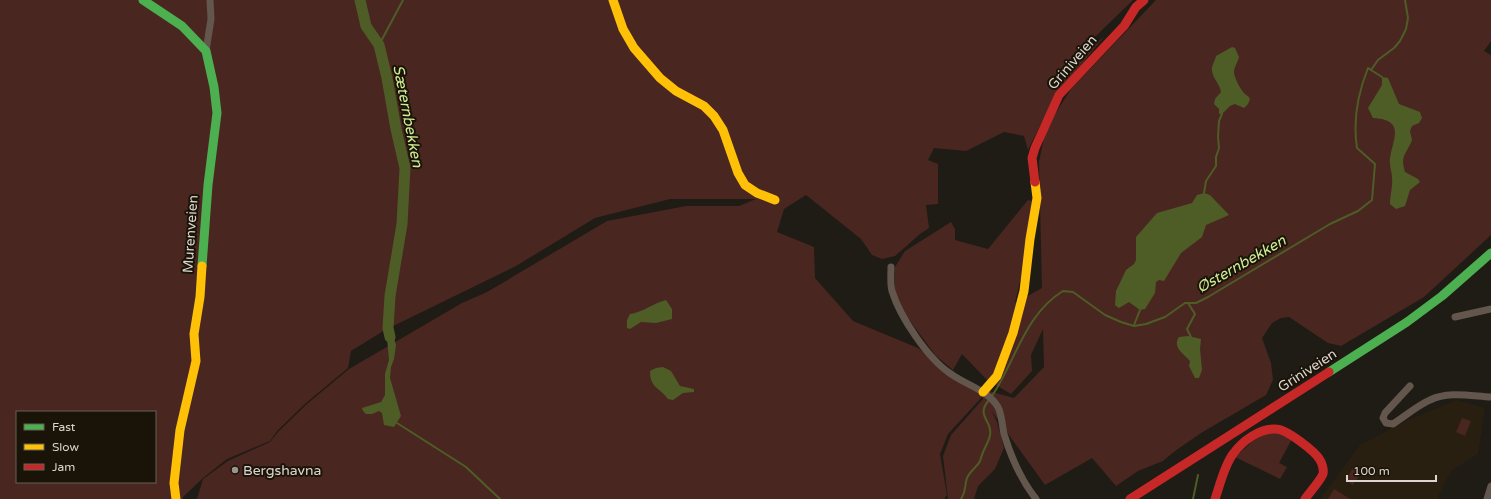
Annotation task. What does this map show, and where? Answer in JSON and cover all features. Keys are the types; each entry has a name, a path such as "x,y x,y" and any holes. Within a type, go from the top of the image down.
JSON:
{"street":[{"path":"142,0 182,26 206,51"},
{"path":"206,51 211,19 210,0"},
{"path":"613,0 623,29 634,48 651,69 670,87 704,106 714,116 723,130 738,173 745,185 757,193 775,200"},
{"name":"Griniveien","path":"988,396 1013,333 1024,291 1030,239 1037,198 1032,158 1035,148 1059,95 1124,26 1136,8 1144,0"},
{"name":"Murenveien","path":"176,499 174,483 180,430 196,361 194,334 200,297 208,210 208,185 217,113 214,87 206,51"},
{"name":"Griniveien","path":"1130,499 1407,322 1442,296 1491,253"},
{"path":"891,267 892,290 903,318 919,341 950,374 988,396 998,408 1010,455 1029,491 1036,499"},
{"path":"1455,317 1491,309"},
{"path":"1410,386 1385,412 1383,418 1386,423 1393,424 1426,402 1440,397 1455,395 1491,397"},
{"path":"1215,499 1232,453 1255,434 1266,429 1276,428 1287,431 1320,459 1322,463 1323,474 1305,499"},
{"path":"1487,499 1491,486"}],"shaded area":[{"path":"0,0 1133,0 1062,69 1104,37 1053,99 1028,150 1024,136 1004,132 966,151 934,148 928,160 938,164 938,204 926,205 929,228 895,256 882,259 872,255 861,239 806,195 784,209 777,232 814,247 815,278 853,321 918,348 967,385 1014,398 1044,367 1043,329 1031,355 1032,371 1011,394 987,380 962,354 953,370 936,356 905,314 895,292 895,267 905,251 951,222 955,229 955,240 988,249 1028,200 1032,201 1024,264 1015,303 1042,288 1039,162 1046,128 1071,89 1156,0 1491,0 1491,41 1484,51 1491,55 1491,235 1424,297 1341,346 1328,343 1289,317 1281,318 1272,323 1262,338 1271,363 1273,380 1266,395 1201,433 1163,461 1138,471 1116,486 1092,458 1045,485 991,410 997,422 1004,448 995,469 978,486 974,499 948,499 943,456 951,435 983,399 982,397 948,434 940,454 947,495 944,499 197,499 203,479 228,461 270,442 278,432 307,404 349,369 462,303 487,292 607,221 686,206 739,206 756,199 670,199 595,218 516,266 385,330 351,351 348,368 306,403 278,430 270,441 227,459 203,478 183,497 183,499 0,499"},
{"path":"1232,47 1235,48 1239,57 1234,70 1235,78 1241,89 1250,99 1244,108 1235,104 1230,106 1222,114 1219,114 1219,109 1214,104 1215,99 1221,92 1214,77 1212,67 1216,56"},
{"path":"1382,77 1388,78 1399,104 1420,112 1422,118 1419,123 1412,126 1410,131 1412,140 1403,158 1405,172 1418,179 1420,182 1410,190 1405,206 1396,209 1390,204 1392,175 1390,156 1395,134 1394,128 1391,123 1373,118 1368,108 1382,85"},
{"path":"1204,193 1210,195 1229,215 1206,225 1202,237 1181,253 1164,281 1159,280 1156,282 1155,293 1145,309 1140,310 1129,302 1119,308 1115,305 1116,291 1126,270 1134,264 1136,260 1136,237 1157,213 1192,203 1197,195"},
{"path":"666,300 672,309 672,319 656,323 641,322 630,329 627,328 627,320 630,314 639,312"},
{"path":"393,335 396,345 390,378 401,416 394,427 384,425 382,413 379,411 372,414 366,414 362,408 381,402 385,395 385,374 389,360 387,338"},
{"path":"1188,336 1201,339 1200,349 1202,370 1199,378 1195,378 1189,366 1190,361 1180,350 1177,344 1179,337"},
{"path":"663,367 671,371 680,386 694,389 694,392 683,393 673,400 668,399 653,384 650,377 650,371"},
{"path":"1457,400 1485,408 1478,454 1451,471 1437,499 1320,499 1360,445 1408,420"},
{"path":"1462,418 1471,421 1465,436 1456,432"},
{"path":"1269,432 1280,432 1292,439 1279,463 1287,467 1280,479 1235,457 1253,441"},
{"path":"1354,466 1362,471 1353,485 1346,480"},
{"path":"1334,489 1350,499 1328,499"}],"waterway":[{"name":"Sæternbekken","path":"360,0 366,26 379,45 405,168 402,224 390,296 388,328 390,337"},
{"path":"379,45 403,0"},
{"name":"Østernbekken","path":"992,396 1030,325 1039,312 1063,291 1073,292 1105,315 1121,322 1134,326 1146,324 1165,317 1185,303 1196,303 1208,297 1330,224 1358,211 1372,200 1375,164 1357,148 1357,108 1368,68 1371,70 1378,60 1394,48 1400,41 1406,29 1408,18 1405,0"},
{"path":"1371,70 1382,77"},
{"path":"1204,193 1206,181 1216,166 1216,157 1219,148 1219,121 1222,114"},
{"path":"1188,303 1195,314 1187,329 1191,337"},
{"path":"1134,325 1140,310"},
{"name":"Østernbekken","path":"961,499 965,490 967,478 980,461 989,438 990,430 984,414 985,406 989,400"},
{"path":"397,423 466,467 500,499"},
{"path":"1193,499 1198,475"}],"traffic: fast":[{"path":"143,0 182,26 206,51 214,87 217,113 208,185 202,266"},
{"path":"1329,372 1407,322 1442,296 1491,253"}],"traffic: slow":[{"path":"613,0 623,29 634,48 660,78 676,91 704,106 714,116 723,130 738,173 745,185 757,193 775,200"},
{"path":"983,392 997,376 1013,333 1024,291 1030,239 1037,198 1035,182"},
{"path":"176,499 174,483 180,430 196,361 194,334 200,297 202,266"}],"traffic: jam":[{"path":"1035,182 1032,158 1059,95 1124,26 1136,7 1144,0"},
{"path":"1130,499 1329,372"},
{"path":"1215,499 1227,464 1237,449 1252,436 1270,429 1281,430 1300,441 1320,460 1323,474 1305,499"}],"place":[{"name":"Bergshavna","path":"235,470"}]}
